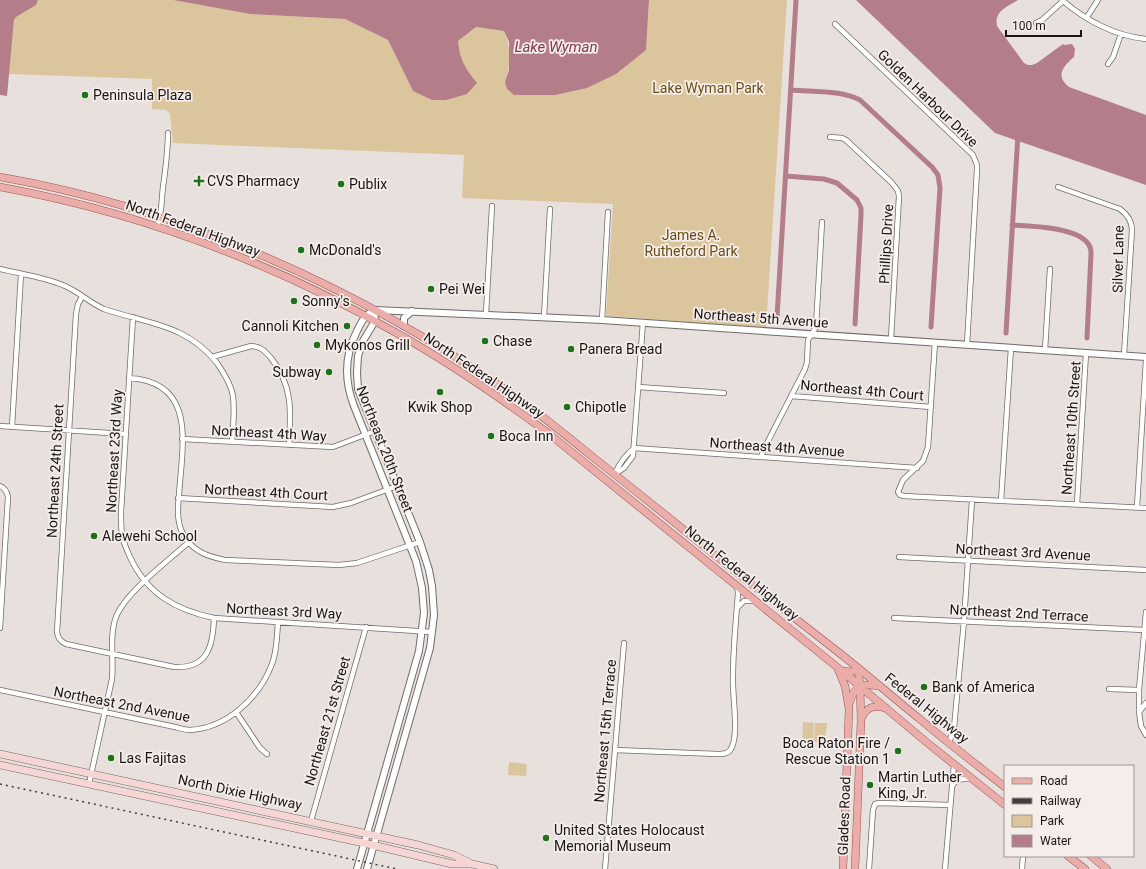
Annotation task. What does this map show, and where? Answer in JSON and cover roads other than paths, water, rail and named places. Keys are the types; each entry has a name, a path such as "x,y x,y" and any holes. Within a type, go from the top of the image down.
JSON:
{"main road":[{"name":"North Federal Highway","path":"0,177 92,197 189,228 269,258 322,283 404,326 510,393 554,425 762,593 834,648"},
{"name":"North Federal Highway","path":"0,187 88,206 177,234 264,267 318,291 365,315 457,370 548,433 737,585 886,708"},
{"path":"177,234 179,230 189,228"},
{"path":"457,370 463,362"},
{"path":"492,393 505,395 510,393"},
{"path":"596,472 603,474 615,474"},
{"path":"609,483 613,481 628,485"},
{"path":"748,595 762,593"},
{"name":"Federal Highway","path":"834,648 1004,786"},
{"path":"840,669 851,672 858,668"},
{"name":"Glades Road","path":"855,869 861,720 858,668"},
{"name":"Glades Road","path":"840,669 849,709 843,869"},
{"path":"849,709 854,693 860,686 867,684 879,686"},
{"path":"861,720 865,712 870,708 878,706 886,708"},
{"name":"Federal Highway","path":"886,708 1004,804"},
{"name":"North Dixie Highway","path":"0,754 376,835 433,849 472,864 494,869"},
{"name":"North Dixie Highway","path":"0,765 374,845 452,864 472,864"},
{"path":"219,812 221,802"},
{"path":"1069,857 1085,869"},
{"path":"1092,857 1107,869"}],"street":[{"path":"1087,17 1098,0"},
{"path":"1036,23 1042,20 1063,1 1073,10 1105,28 1121,34 1146,39"},
{"name":"Golden Harbour Drive","path":"835,24 976,160 977,170 967,345"},
{"path":"1108,64 1113,57 1121,34"},
{"path":"157,227 161,218 168,133"},
{"name":"Phillips Drive","path":"830,137 842,138 846,140 892,183 898,191 899,196 891,339"},
{"name":"Silver Lane","path":"1058,187 1120,209 1125,212 1130,220 1132,230 1124,355"},
{"path":"486,314 492,206"},
{"path":"544,317 550,208"},
{"path":"602,320 608,212"},
{"path":"761,457 805,369 807,362 808,340 816,327 822,222"},
{"path":"1045,350 1050,269"},
{"path":"0,270 60,284 73,290 104,309 177,331 196,342 212,357 225,376 232,395 234,406 232,442"},
{"path":"12,427 21,274"},
{"name":"Northeast 24th Street","path":"82,296 78,304 76,314 57,632 58,637 66,644 113,654"},
{"path":"365,315 374,310 375,321"},
{"name":"Northeast 5th Avenue","path":"374,310 643,322 1146,357"},
{"path":"404,326 404,318 412,311"},
{"name":"Northeast 20th Street","path":"357,869 419,651 424,613 422,582 416,561 350,397 346,380 346,367 351,344 365,315"},
{"name":"Northeast 23rd Way","path":"133,317 121,512 122,534 126,549 136,569 145,581"},
{"name":"Northeast 20th Street","path":"367,869 428,653 434,610 429,570 420,542 360,395 357,381 357,368 361,348 375,321"},
{"path":"615,474 624,468 633,456 643,322"},
{"path":"935,342 928,447 918,468 903,480 898,492 900,495 1146,508"},
{"path":"212,357 251,346 261,348 268,354 280,371 289,394 291,409 289,445"},
{"path":"1001,501 1011,348"},
{"name":"Northeast 10th Street","path":"1077,504 1086,353"},
{"path":"1137,507 1146,360"},
{"path":"346,367 357,368"},
{"path":"129,378 151,382 164,389 171,396 178,408 181,418 182,439 178,521 189,542 199,552 225,560 331,565 357,563 420,542"},
{"path":"638,387 724,393"},
{"name":"Northeast 4th Court","path":"791,396 931,407"},
{"path":"548,433 554,425"},
{"path":"0,426 125,434"},
{"name":"Northeast 4th Way","path":"182,439 332,447 375,431"},
{"name":"Northeast 4th Avenue","path":"634,448 918,468"},
{"path":"0,486 7,492 8,497 0,628"},
{"name":"Northeast 4th Court","path":"178,498 333,507 351,503 397,486"},
{"path":"949,743 954,728 964,621 972,500"},
{"path":"89,784 112,679 112,642 116,617 129,596 189,542"},
{"name":"Northeast 3rd Avenue","path":"899,557 1146,570"},
{"name":"Northeast 3rd Way","path":"145,581 169,603 200,615 214,618 432,632"},
{"path":"615,750 717,754 725,754 730,751 733,746 735,728 733,674 738,593 737,585"},
{"path":"737,608 744,601 756,601"},
{"path":"1146,612 1139,690 1139,712 1141,726 1146,735"},
{"path":"113,654 174,667 191,665 203,658 210,648 213,640 214,618"},
{"name":"Northeast 2nd Terrace","path":"894,618 1144,630"},
{"name":"Northeast 2nd Avenue","path":"0,690 188,730 212,725 236,712 253,697 260,687 272,664 275,653 278,622"},
{"name":"Northeast 21st Street","path":"311,821 366,627"},
{"name":"Northeast 15th Terrace","path":"605,869 624,643"},
{"path":"1109,689 1139,690"},
{"path":"1139,712 1146,703"},
{"path":"236,712 260,748 266,754"},
{"path":"389,755 399,757"},
{"path":"945,869 954,764"},
{"path":"952,786 958,780 971,778"},
{"path":"869,869 873,810 875,804 950,805"},
{"path":"1022,869 1023,857"}],"water":[{"path":"0,0 38,0 36,5 16,17 14,20 7,96 0,95"},
{"name":"Lake Wyman","path":"173,0 649,0 646,50 616,74 587,88 555,95 514,95 507,89 505,82 509,70 509,42 504,31 476,27 458,41 464,64 477,83 467,94 446,100 432,100 413,91 388,40 345,19 250,14"},
{"path":"856,0 1018,0 999,13 997,17 997,26 1024,63 1032,65 1063,44 1072,44 1075,49 1074,57 1062,71 1062,79 1069,87 1146,115 1146,185 995,133"}],"waterway":[{"path":"777,317 796,0"},
{"path":"791,90 845,94 860,100 932,167 938,175 940,188 931,327"},
{"path":"1006,333 1018,134"},
{"path":"786,176 824,179 837,183 857,200 861,208 855,324"},
{"path":"1012,225 1042,227 1065,231 1084,239 1091,248 1087,338"}],"railway":[{"path":"0,784 397,869"}],"place":[{"name":"Peninsula Plaza","path":"85,95"},
{"name":"CVS Pharmacy","path":"199,181"},
{"name":"Publix","path":"341,184"},
{"name":"McDonald's","path":"301,250"},
{"name":"Pei Wei","path":"431,289"},
{"name":"Sonny's","path":"294,301"},
{"name":"Cannoli Kitchen","path":"347,326"},
{"name":"Chase","path":"485,341"},
{"name":"Mykonos Grill","path":"317,345"},
{"name":"Panera Bread","path":"571,349"},
{"name":"Subway","path":"329,372"},
{"name":"Kwik Shop","path":"440,392"},
{"name":"Chipotle","path":"567,407"},
{"name":"Boca Inn","path":"491,436"},
{"name":"Alewehi School","path":"94,536"},
{"name":"Bank of America","path":"924,687"},
{"name":"Boca Raton Fire / Rescue Station 1","path":"898,751"},
{"name":"Las Fajitas","path":"111,758"},
{"name":"Martin Luther King, Jr.","path":"870,785"},
{"name":"United States Holocaust Memorial Museum","path":"546,838"}],"park label":[{"name":"Lake Wyman Park","path":"708,88"},
{"name":"James A. Rutheford Park","path":"691,244"}]}
